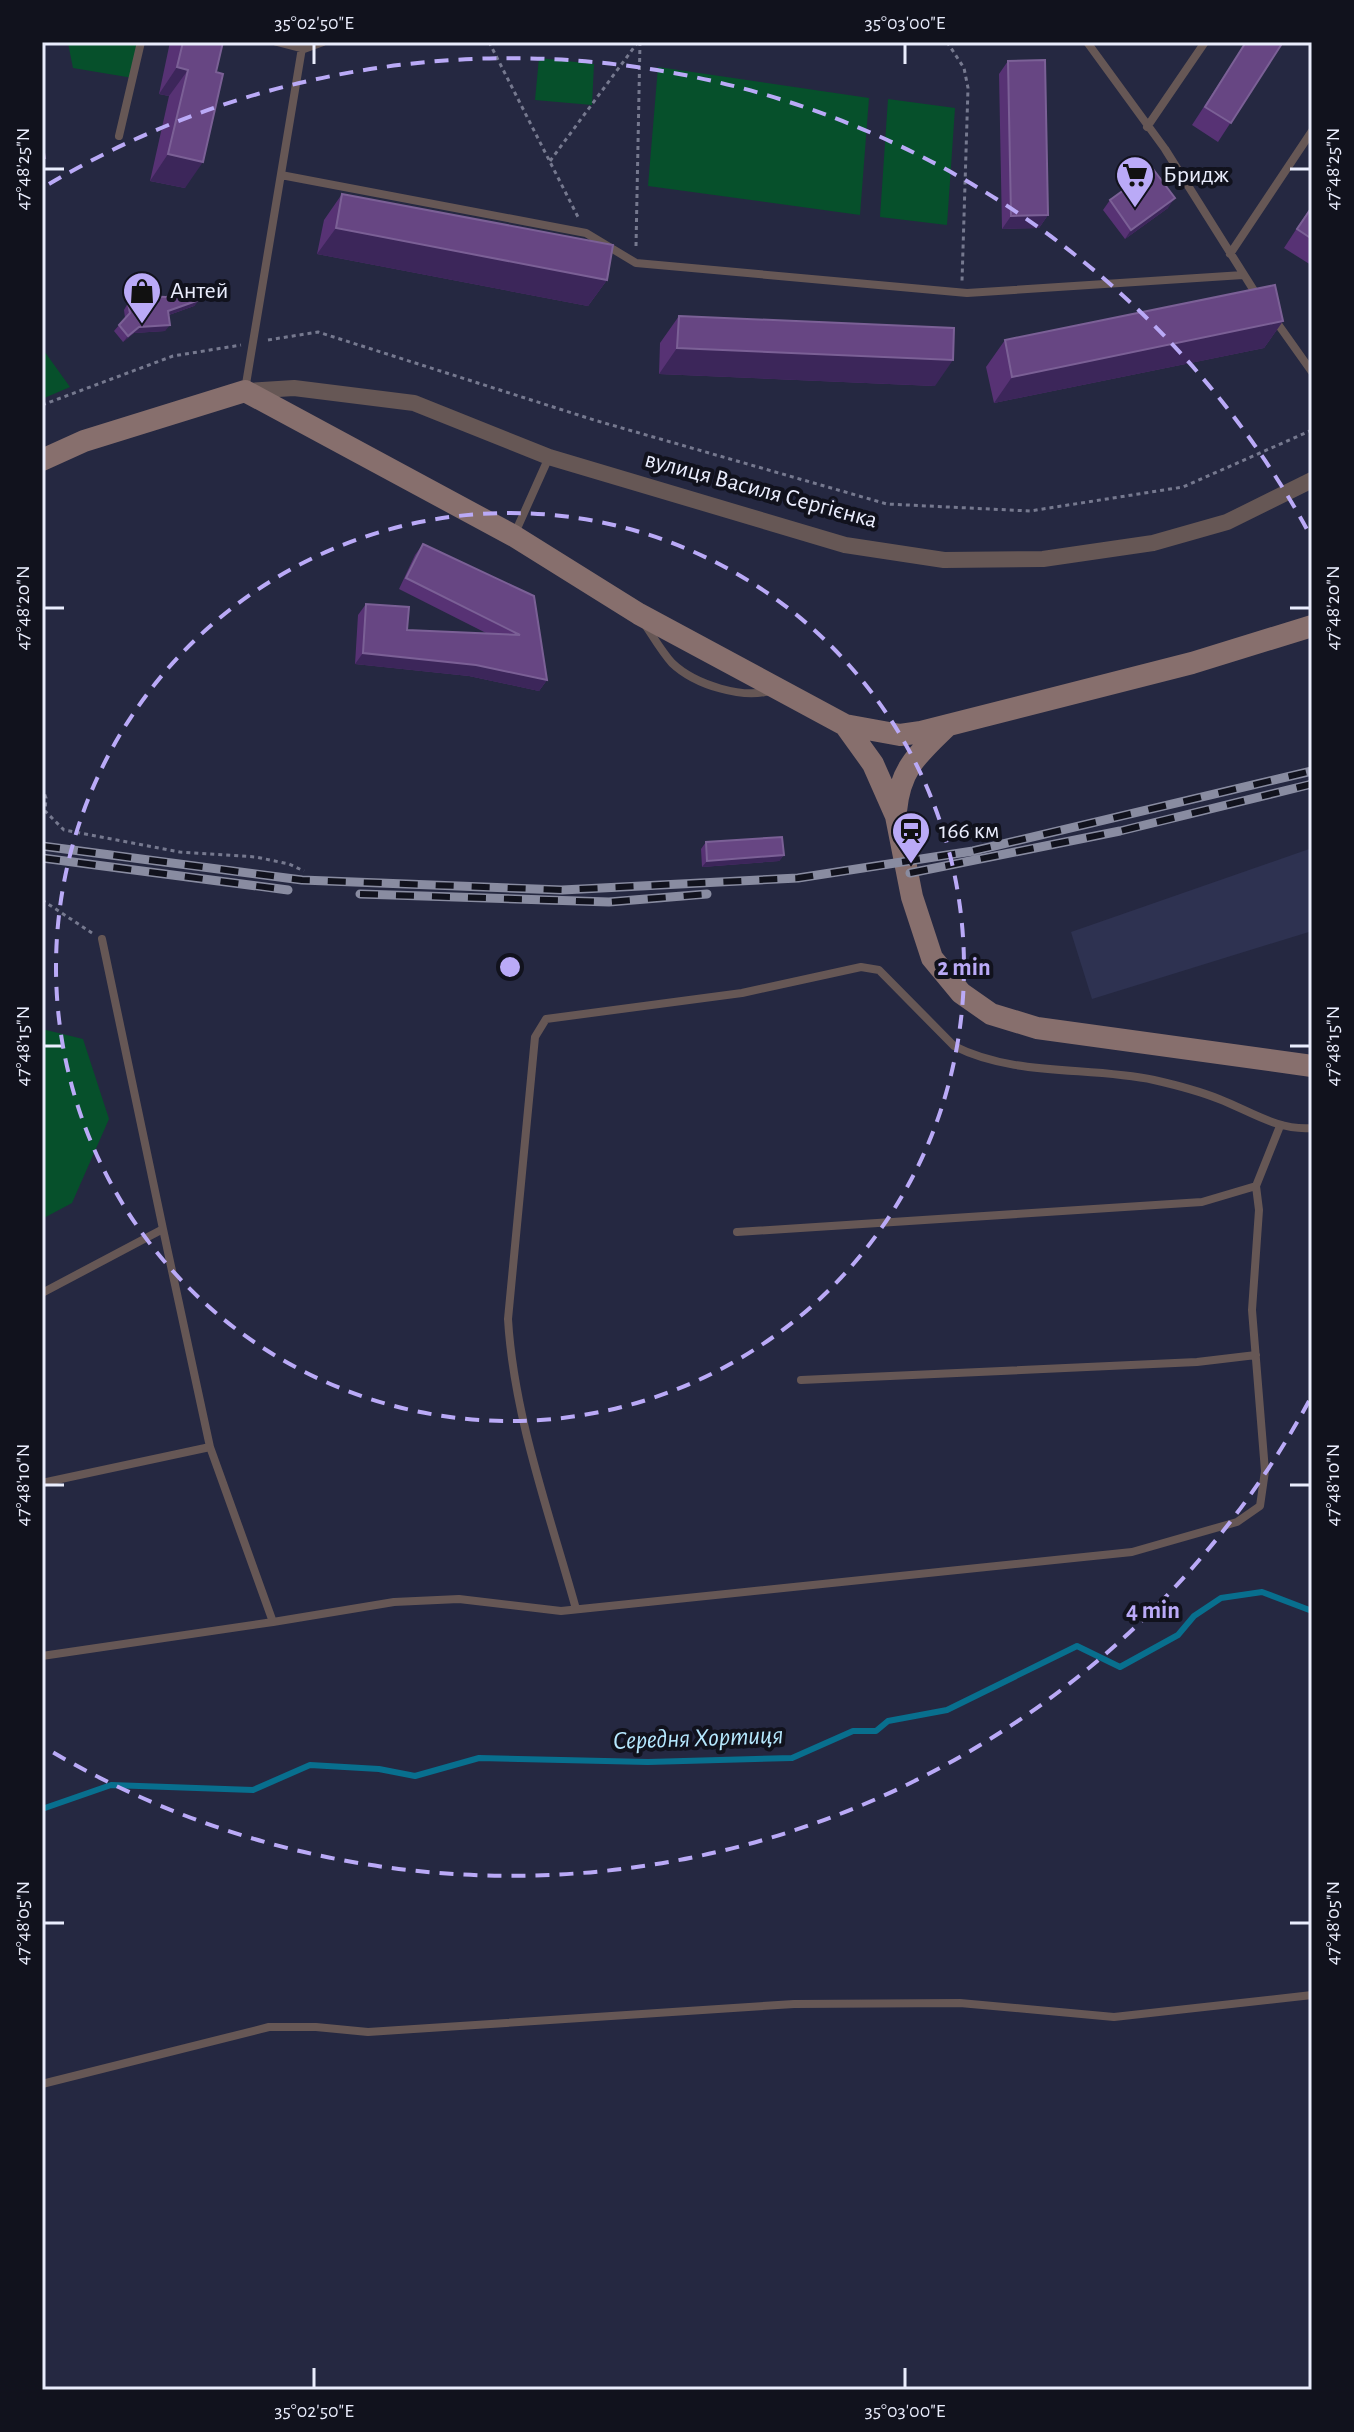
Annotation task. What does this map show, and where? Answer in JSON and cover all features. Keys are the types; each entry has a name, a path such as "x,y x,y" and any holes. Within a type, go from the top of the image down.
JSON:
{"main road":[{"name":"вулиця Василя Сергієнка","path":"42,460 84,441 245,391"},
{"path":"245,391 514,536 639,614 845,725 900,735 1192,663 1312,626"},
{"path":"845,725 873,764 896,816 912,897 932,958 961,993 991,1014 1037,1028 1312,1066"},
{"path":"896,816 899,783 920,752 947,725"}],"street":[{"name":"вулиця Василя Сергієнка","path":"245,391 294,388 414,403 549,457 845,545 944,560 1043,559 1153,543 1227,522 1312,480"}],"lane":[{"path":"119,136 141,42"},
{"path":"277,42 303,45 323,42"},
{"path":"1087,42 1165,149 1243,275 1312,372"},
{"path":"1147,127 1205,42"},
{"path":"245,391 303,45"},
{"path":"1230,254 1312,131"},
{"path":"281,175 586,233 636,263 962,293 1243,275"},
{"path":"514,536 549,457"},
{"path":"102,939 210,1447 273,1622"},
{"path":"576,1609 524,1424 511,1357 508,1319 535,1037 546,1019 742,993 861,967 879,970 954,1046 970,1054 1052,1070 1152,1079 1216,1097 1280,1126 1312,1128"},
{"path":"42,1656 407,1601 459,1599 561,1611 1132,1552 1237,1522 1260,1506 1265,1471 1252,1310 1258,1244 1256,1186 1280,1126"},
{"path":"737,1232 1202,1202 1256,1186"},
{"path":"42,1293 163,1229"},
{"path":"801,1380 1197,1362 1256,1355"},
{"path":"42,1483 210,1447"},
{"path":"42,2084 117,2062 269,2027 368,2032 794,2004 960,2003 1114,2017 1312,1995"}],"path":[{"path":"489,42 586,233"},
{"path":"550,161 639,42"},
{"path":"636,263 639,42"},
{"path":"947,42 964,68 968,88 962,293"},
{"path":"42,405 173,356 318,332 594,420 887,504 1030,511 1183,487 1312,430"},
{"path":"42,787 46,798 44,811 64,830 180,852 256,857 304,871"},
{"path":"42,900 102,939"}],"shaded area":[{"path":"1312,848 1312,931 1092,999 1071,932"}],"green space":[{"path":"141,42 133,78 73,68 68,43"},
{"path":"539,58 594,64 592,105 535,100"},
{"path":"658,67 869,98 860,215 648,186"},
{"path":"888,99 955,108 947,225 880,217"},
{"path":"42,348 70,387 42,399"},
{"path":"42,1029 83,1039 109,1119 72,1203 42,1219"}],"building":[{"path":"183,42 223,42 216,72 223,74 203,162 168,154 188,70 177,67"},
{"path":"1246,42 1283,42 1231,123 1205,107"},
{"path":"1045,60 1048,215 1011,216 1008,61"},
{"name":"Бридж","path":"1153,169 1175,198 1131,230 1110,200"},
{"path":"342,194 613,245 607,280 336,228"},
{"path":"1312,207 1312,239 1297,229"},
{"path":"1275,285 1283,321 1012,377 1005,340"},
{"name":"Антей","path":"197,291 199,300 168,311 170,325 139,327 128,336 119,325 130,313 128,303 148,303 147,296 166,297"},
{"path":"679,316 954,328 953,360 677,348"},
{"path":"423,544 534,596 547,680 476,665 363,653 366,604 409,607 407,630 520,635 406,578"},
{"path":"782,837 784,855 707,861 706,842"}],"waterway":[{"name":"Середня Хортиця","path":"42,1809 111,1785 253,1790 310,1765 379,1769 415,1776 479,1758 648,1762 792,1758 853,1731 876,1731 888,1721 947,1710 1077,1646 1120,1667 1178,1635 1194,1616 1221,1598 1262,1592 1312,1611"}],"railway":[{"path":"42,846 302,880 562,890 798,878 973,851 1312,771"},
{"path":"910,873 1120,831 1312,784"},
{"path":"42,858 288,890"},
{"path":"360,894 609,902 707,894"}],"place":[{"name":"Бридж","path":"1135,209"},
{"name":"Антей","path":"142,325"},
{"name":"166 км","path":"911,865"}]}
